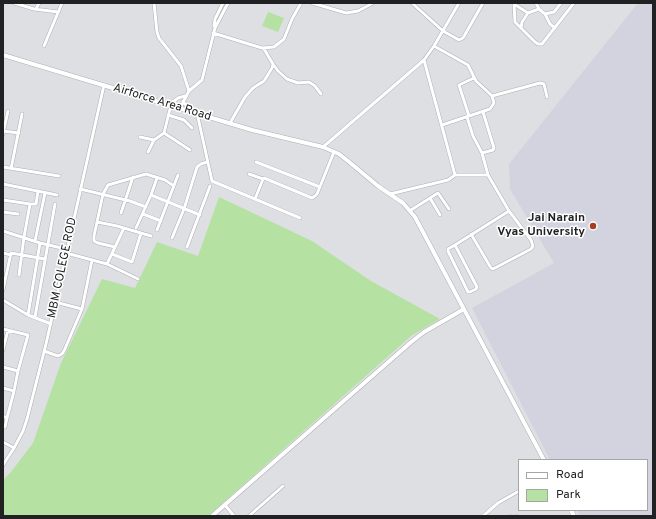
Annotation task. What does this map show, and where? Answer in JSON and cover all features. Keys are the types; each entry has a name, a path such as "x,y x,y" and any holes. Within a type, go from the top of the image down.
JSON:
{"street":[{"path":"14,3 36,9 58,12"},
{"path":"36,9 39,3"},
{"path":"44,46 62,3"},
{"path":"154,3 159,38 181,66 189,91"},
{"path":"215,28 215,19 223,3"},
{"path":"180,108 185,96 202,80 213,33 228,3"},
{"path":"213,33 264,49 274,47 284,39 292,19 301,3"},
{"path":"312,3 346,13 358,11 373,3"},
{"path":"412,3 443,31 459,40 463,38 483,3"},
{"path":"323,147 424,60 459,3"},
{"path":"536,3 539,9 545,14 549,23 555,28"},
{"path":"545,14 554,12 561,3"},
{"path":"514,4 515,22 538,44 542,44 574,3"},
{"path":"514,4 528,13"},
{"path":"521,28 522,22 528,13 539,9"},
{"path":"434,46 468,65 474,78 492,96 493,106 490,110 442,125"},
{"path":"264,49 273,64 287,79 298,83 309,82 315,86 320,94"},
{"name":"Airforce Area Road","path":"3,55 230,123 323,147 344,157 378,186 411,210"},
{"path":"424,60 455,175"},
{"path":"230,123 245,97 253,88 264,81 273,64"},
{"path":"471,234 493,269 531,249 533,244 509,211 488,176 482,153 473,136 459,84 474,78"},
{"path":"492,96 540,83 544,84 547,97"},
{"name":"MBM COLEGE ROD","path":"3,465 14,448 28,418 51,324 104,85"},
{"path":"148,152 154,140 164,133 170,105 178,98 185,96"},
{"path":"183,101 190,111"},
{"path":"8,111 3,132 19,133"},
{"path":"482,153 493,150 494,148 483,112"},
{"path":"197,113 212,181 300,218"},
{"path":"11,169 22,114"},
{"path":"168,115 184,120 192,128"},
{"path":"164,133 190,150"},
{"path":"140,137 154,140"},
{"path":"249,174 262,179 266,178 312,198 317,194 334,152"},
{"path":"172,238 184,209 197,167 207,162"},
{"path":"256,162 320,187"},
{"path":"3,167 59,176"},
{"path":"115,247 94,241 103,194 108,185 146,174 165,180 174,186"},
{"path":"157,230 178,175"},
{"path":"390,194 448,180 455,175 488,176"},
{"path":"121,213 133,177"},
{"path":"136,228 158,178"},
{"path":"255,199 262,179"},
{"path":"3,184 57,196"},
{"path":"187,247 210,186"},
{"path":"80,189 126,200 146,207"},
{"path":"3,200 36,204 38,191"},
{"path":"35,241 46,193"},
{"path":"449,209 439,194 437,194 411,210 422,228 543,459"},
{"path":"151,195 200,215"},
{"path":"430,198 440,215"},
{"path":"19,275 30,204"},
{"path":"35,317 55,204"},
{"path":"455,245 477,287 470,292 468,292 448,249 509,211"},
{"path":"3,212 18,214"},
{"path":"143,214 161,221"},
{"path":"97,222 151,236"},
{"path":"107,264 124,228"},
{"path":"3,231 107,264 138,279"},
{"path":"112,254 132,262 141,233"},
{"path":"28,315 40,243"},
{"path":"3,253 11,255 11,253 22,254 45,259"},
{"path":"3,290 11,255"},
{"path":"44,351 58,356 62,354 71,338 82,309 92,260"},
{"path":"3,300 28,315 51,324"},
{"path":"55,302 82,309"},
{"path":"212,516 410,343 424,332 464,309"},
{"path":"3,329 28,335 5,427"},
{"path":"3,350 8,330"},
{"path":"3,367 18,371"},
{"path":"3,388 14,391"},
{"path":"3,416 7,418"},
{"path":"3,442 14,448"},
{"path":"249,516 283,486"},
{"path":"483,516 498,503 518,492"},
{"path":"224,504 234,516"},
{"path":"511,516 516,516"}],"shaded area":[{"name":"Jai Narain Vyas University","path":"638,3 653,3 653,516 580,516 578,511 648,511 648,459 549,459 472,308 554,263 510,189 509,164"}],"green space":[{"path":"268,12 284,18 278,32 262,26"},
{"path":"219,197 312,241 371,281 440,319 411,336 208,516 3,516 3,480 33,443 61,363 102,279 135,288 157,242 198,256"}],"place":[{"name":"Jai Narain Vyas University","path":"593,226"}]}
